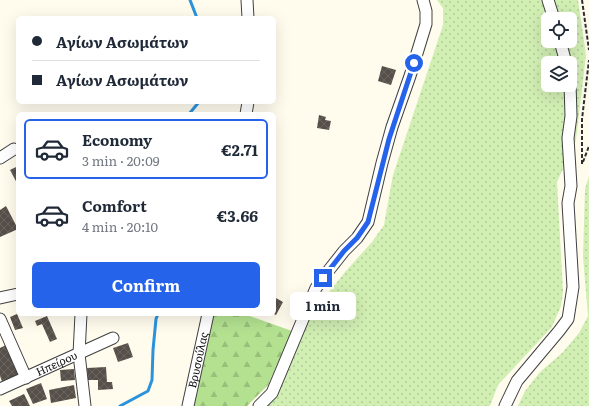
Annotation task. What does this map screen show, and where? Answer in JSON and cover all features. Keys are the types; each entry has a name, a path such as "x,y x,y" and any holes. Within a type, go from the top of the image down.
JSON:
{"street":[{"path":"247,0 248,16"},
{"path":"259,406 272,392 316,288 344,251 357,238 368,222 390,134 426,24 427,16 423,0"},
{"path":"548,0 552,12"},
{"path":"505,406 517,381 568,319 573,287 568,203 570,186 568,138 571,116 570,92"},
{"path":"0,158 14,149"},
{"path":"0,298 16,294"},
{"path":"81,316 79,354 85,406"},
{"name":"Βρυσούλας","path":"188,406 208,316"},
{"path":"0,319 26,378"},
{"name":"Ηπείρου","path":"0,389 113,338"}],"path":[{"path":"582,0 589,50"},
{"path":"582,164 582,119 589,60"}],"green space":[{"path":"437,0 578,0 586,55 576,140 557,182 563,292 561,306 552,327 498,385 490,406 265,406 277,393 312,314 345,272 372,242 384,225 393,175 443,25 443,8"},
{"path":"589,176 589,406 518,406 525,391 540,372 562,353 579,333 588,316 583,257 585,189"},
{"path":"214,316 250,316 292,331 268,385 247,406 193,406"}],"building":[{"path":"382,66 396,70 391,85 378,81"},
{"path":"319,115 326,117 325,120 331,121 329,130 317,128"},
{"path":"16,167 16,181 10,170"},
{"path":"6,206 16,225 16,230 0,237 0,210"},
{"path":"276,298 283,302 276,315"},
{"path":"16,314 18,316 23,328 15,330 10,317"},
{"path":"47,316 57,339 50,342 42,324 37,326 35,321"},
{"path":"128,343 133,357 118,362 113,348"},
{"path":"8,344 22,376 3,384 0,376 0,348"},
{"path":"106,367 107,382 112,382 113,389 98,390 98,380 88,380 87,368"},
{"path":"74,369 75,380 61,381 60,370"},
{"path":"41,383 47,399 33,404 26,389"},
{"path":"74,385 76,398 51,403 49,390"},
{"path":"24,394 30,406 12,406 9,401"}],"waterway":[{"path":"190,0 196,16"},
{"path":"191,112 197,104"},
{"path":"120,406 148,391 152,380 153,350 157,316"}],"route":[{"path":"323,278 344,251 357,238 368,222 392,127 414,63"}]}
